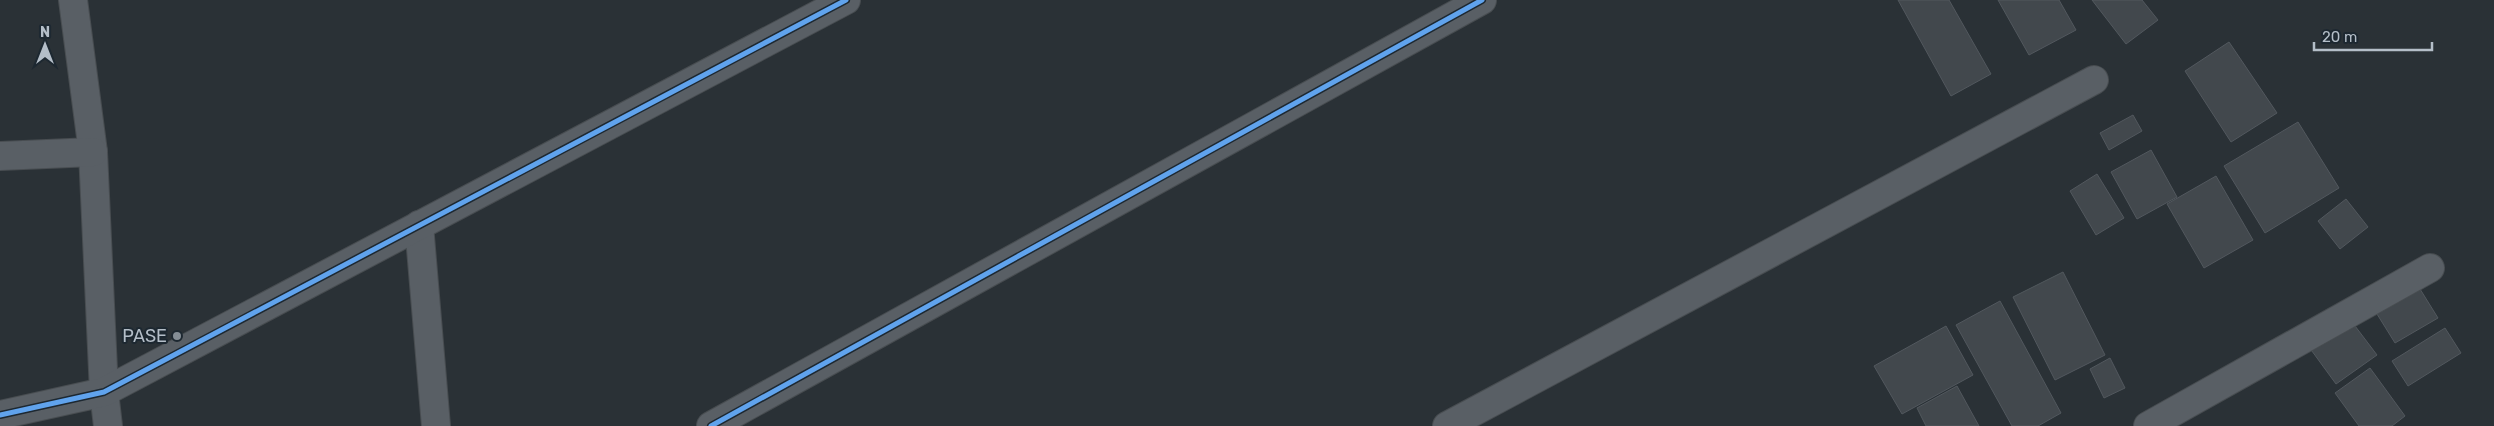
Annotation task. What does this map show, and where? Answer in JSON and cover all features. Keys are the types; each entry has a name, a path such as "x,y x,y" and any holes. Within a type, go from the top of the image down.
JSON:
{"street":[{"path":"73,0 93,152 104,392 108,426"},
{"path":"0,415 104,392 846,0"},
{"path":"711,426 1482,0"},
{"path":"1447,426 2094,80"},
{"path":"0,156 93,152"},
{"path":"420,225 436,426"},
{"path":"2148,426 2430,268"}],"building":[{"path":"1898,0 1949,0 1991,74 1951,96"},
{"path":"1998,0 2059,0 2076,30 2029,55"},
{"path":"2092,0 2142,0 2158,20 2126,44"},
{"path":"2229,42 2277,113 2231,142 2185,71"},
{"path":"2133,115 2142,131 2109,150 2100,133"},
{"path":"2298,122 2339,188 2265,233 2224,166"},
{"path":"2151,150 2177,197 2137,219 2111,172"},
{"path":"2097,174 2124,218 2096,235 2070,191"},
{"path":"2216,176 2253,240 2204,268 2167,204"},
{"path":"2346,199 2368,227 2340,249 2318,221"},
{"path":"2063,272 2105,355 2055,380 2013,297"},
{"path":"2420,289 2438,318 2395,343 2377,314"},
{"path":"2000,301 2061,413 2038,426 2012,426 1956,325"},
{"path":"2349,318 2377,355 2336,384 2309,347"},
{"path":"1946,326 1973,375 1902,414 1874,366"},
{"path":"2445,328 2461,353 2408,386 2392,361"},
{"path":"2110,358 2125,388 2104,398 2090,369"},
{"path":"2370,368 2405,416 2392,426 2359,426 2335,393"},
{"path":"1957,386 1979,426 1926,426 1917,408"}],"cycle path":[{"path":"0,415 104,392 846,0"},
{"path":"711,426 1482,0"}],"place":[{"name":"PASE","path":"177,336"}]}
